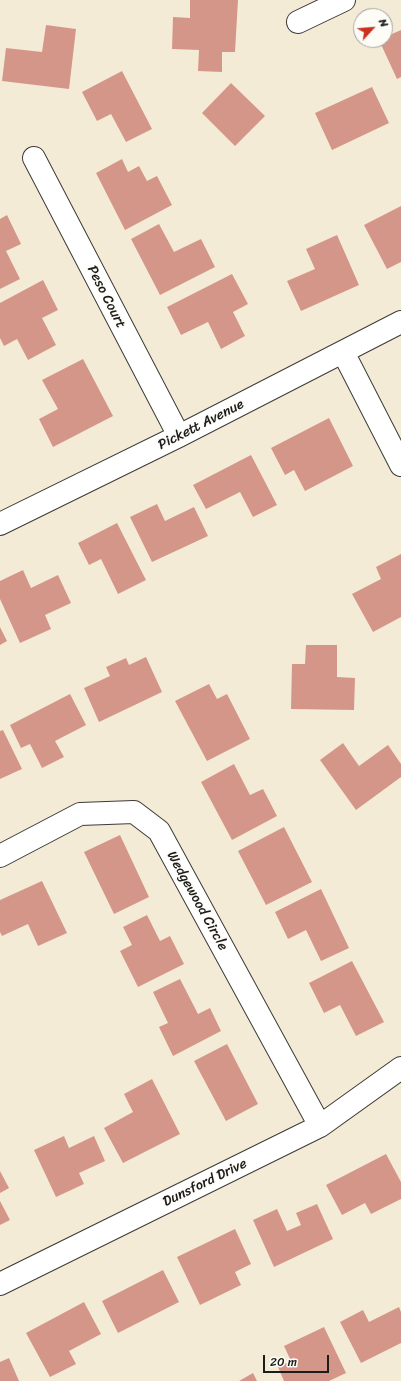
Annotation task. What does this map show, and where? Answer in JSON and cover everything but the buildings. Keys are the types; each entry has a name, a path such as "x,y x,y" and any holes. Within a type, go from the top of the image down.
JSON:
{"street":[{"path":"298,22 344,0"},
{"name":"Peso Court","path":"34,158 179,436"},
{"name":"Pickett Avenue","path":"0,524 179,436 401,322"},
{"path":"343,352 401,465"},
{"name":"Wedgewood Circle","path":"0,856 80,814 134,812 159,831 320,1126"},
{"name":"Dunsford Drive","path":"0,1284 320,1126 401,1068"}]}
